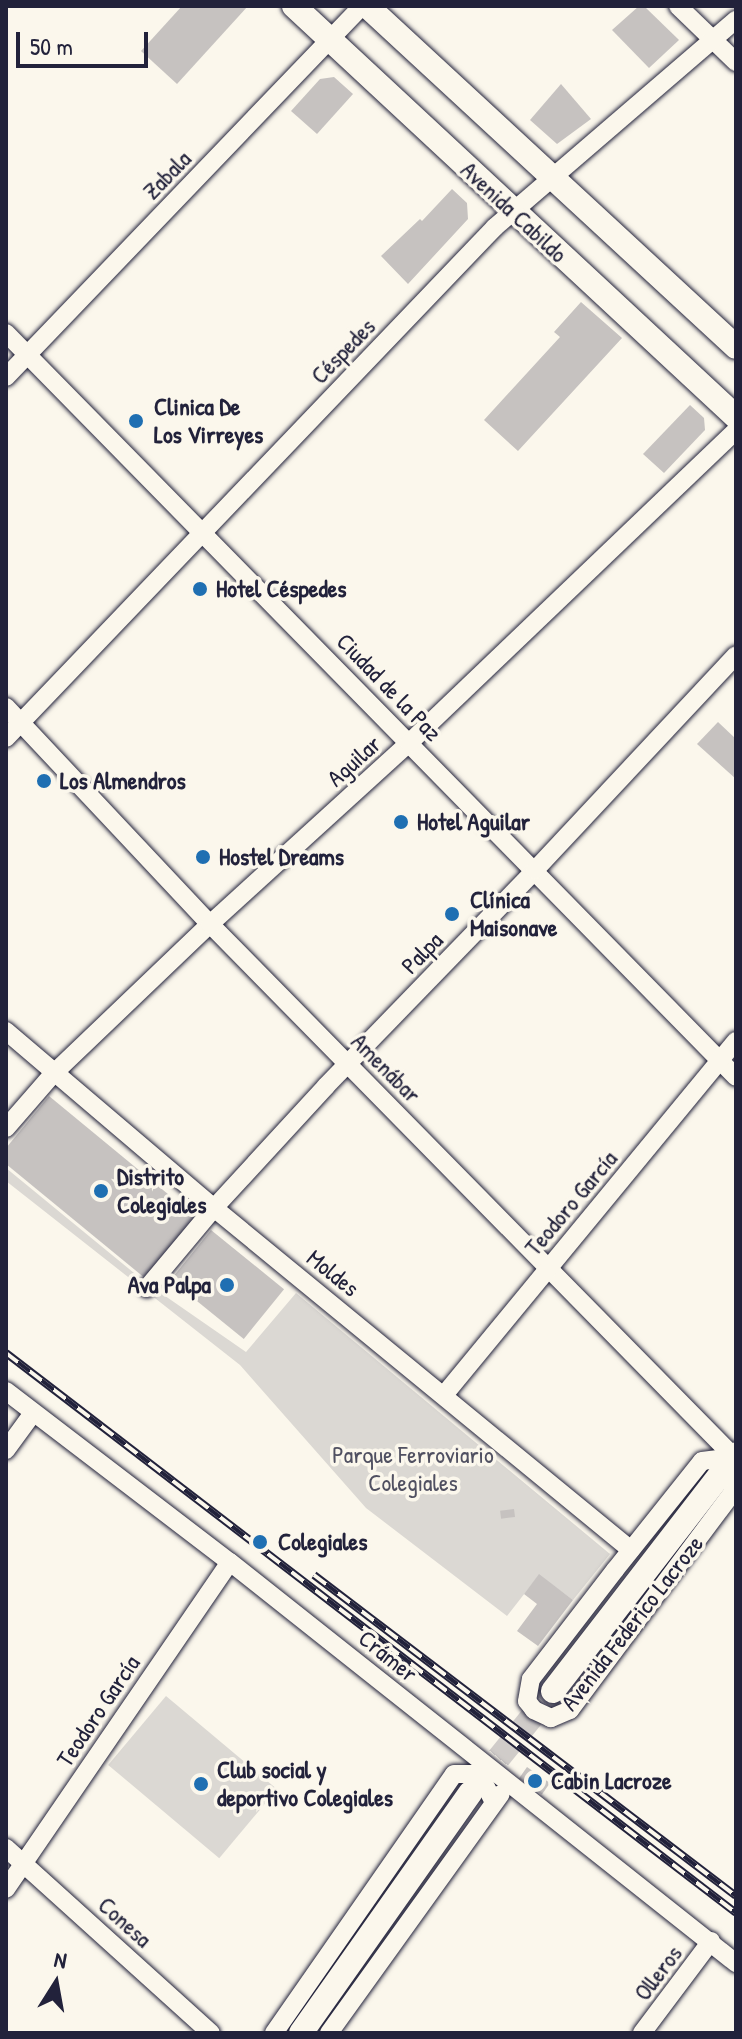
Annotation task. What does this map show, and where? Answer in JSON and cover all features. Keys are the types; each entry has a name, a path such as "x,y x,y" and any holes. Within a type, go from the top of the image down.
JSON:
{"main road":[{"name":"Avenida Cabildo","path":"294,6 736,417"},
{"path":"364,6 736,347"},
{"name":"Avenida Federico Lacroze","path":"553,1691 735,1456"},
{"path":"301,2033 482,1797"}],"street":[{"name":"Zabala","path":"6,377 364,6"},
{"path":"678,6 736,62"},
{"name":"Céspedes","path":"6,738 513,211 736,20"},
{"name":"Ciudad de la Paz","path":"6,333 736,1077"},
{"name":"Aguilar","path":"6,1128 53,1074 210,924 409,743 736,430"},
{"name":"Palpa","path":"147,1288 214,1208 736,655"},
{"name":"Amenábar","path":"6,707 210,924 735,1456"},
{"name":"Moldes","path":"6,1031 214,1208 631,1550"},
{"name":"Teodoro García","path":"444,1395 736,1041"},
{"name":"Crámer","path":"6,1391 230,1562 736,1963"},
{"path":"6,1450 33,1413"},
{"name":"Avenida Federico Lacroze","path":"735,1456 733,1492 570,1710 551,1718 540,1714 527,1701 531,1679 702,1461 735,1456"},
{"name":"Teodoro García","path":"6,1889 230,1562"},
{"path":"274,2033 454,1774 472,1774 482,1779 482,1797 329,2033"},
{"path":"482,1797 514,1787"},
{"name":"Conesa","path":"6,1848 211,2033"},
{"name":"Olleros","path":"642,2033 711,1941"}],"green space":[{"name":"Parque Ferroviario Colegiales","path":"6,1168 145,1282 246,1352 296,1293 610,1554 573,1600 539,1575 507,1616 366,1508 240,1365 6,1181"},
{"name":"Club social y deportivo Colegiales","path":"166,1696 277,1789 219,1858 108,1765"}],"building":[{"path":"182,6 248,6 177,84 141,51"},
{"path":"639,6 644,6 679,40 649,68 612,30"},
{"path":"334,77 353,94 317,134 291,111 320,79"},
{"path":"561,84 591,119 557,144 530,120"},
{"path":"452,189 467,203 468,219 408,284 381,256 420,219 422,221"},
{"path":"581,302 622,338 518,451 484,420 560,337 554,332"},
{"path":"690,405 704,418 705,430 664,473 643,454"},
{"path":"718,722 736,739 736,779 697,744"},
{"name":"Distrito Colegiales","path":"49,1096 197,1218 146,1279 6,1164 6,1148"},
{"name":"Ava Palpa","path":"211,1230 284,1289 244,1339 171,1280"},
{"path":"514,1509 515,1517 501,1519 500,1511"},
{"path":"539,1574 573,1600 538,1646 517,1631 537,1604 524,1594"},
{"name":"Cabin Lacroze","path":"527,1767 550,1783 542,1795 519,1778"}],"tunnel":[{"path":"476,1786 553,1691"}],"railway":[{"path":"6,1353 736,1913"},
{"path":"314,1575 736,1896"}],"place":[{"name":"Clinica De Los Virreyes","path":"136,421"},
{"name":"Hotel Céspedes","path":"200,589"},
{"name":"Los Almendros","path":"44,781"},
{"name":"Hotel Aguilar","path":"401,822"},
{"name":"Hostel Dreams","path":"203,857"},
{"name":"Clínica Maisonave","path":"452,914"},
{"name":"Distrito Colegiales","path":"101,1191"},
{"name":"Ava Palpa","path":"227,1285"},
{"name":"Colegiales","path":"260,1542"},
{"name":"Cabin Lacroze","path":"535,1781"},
{"name":"Club social y deportivo Colegiales","path":"201,1784"}]}
